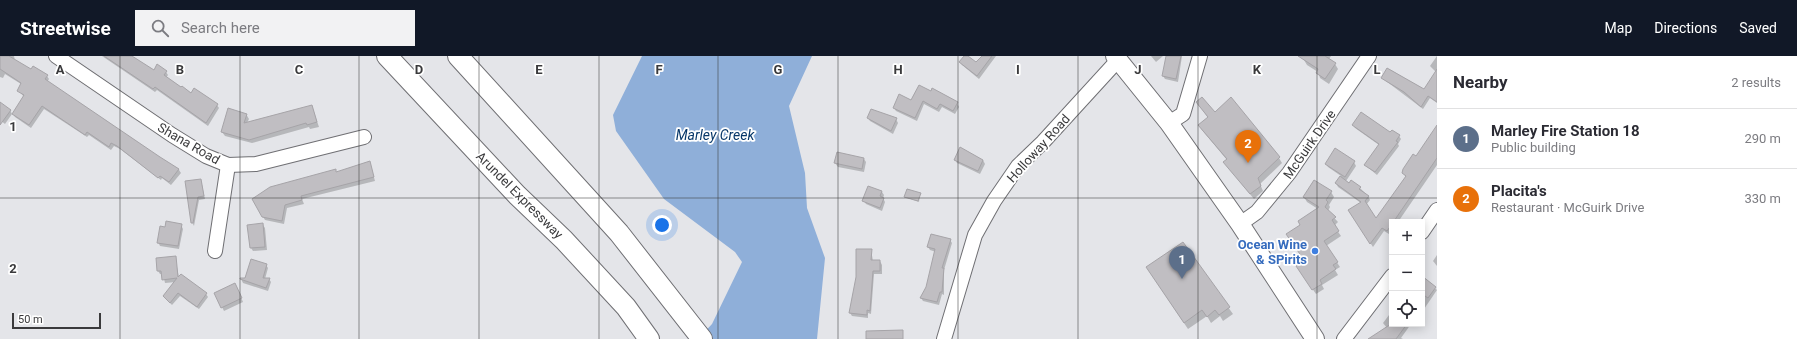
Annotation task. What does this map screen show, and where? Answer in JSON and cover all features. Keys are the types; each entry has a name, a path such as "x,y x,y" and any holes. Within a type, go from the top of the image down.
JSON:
{"highway":[{"name":"Arundel Expressway","path":"386,56 517,195 564,240 626,307 649,339"},
{"path":"460,58 619,233 702,339"}],"main road":[{"path":"1117,58 1169,123 1240,224 1315,339"}],"street":[{"name":"Shana Road","path":"56,56 172,135 206,156 228,165 256,164 364,137"},
{"path":"1169,123 1184,114 1200,56"},
{"name":"McGuirk Drive","path":"1240,224 1257,212 1289,173 1369,56"},
{"name":"Holloway Road","path":"944,339 975,235 994,201 1018,166 1043,142 1117,58"},
{"path":"215,251 228,165"},
{"path":"1425,228 1437,210"},
{"path":"1344,339 1389,280"}],"water":[{"name":"Marley Creek","path":"642,56 812,56 789,106 805,173 807,208 825,258 817,339 698,339 712,324 742,262 735,252 664,199 616,131 613,115"}],"building":[{"path":"0,56 9,56 31,69 33,66 48,75 45,79 179,169 169,182 160,176 158,178 117,146 111,143 109,147 87,132 85,135 42,106 29,125 12,114 24,95 17,91 21,83 0,69"},
{"path":"104,56 132,56 154,70 157,64 167,71 164,75 181,87 182,86 191,93 194,88 218,104 206,123 155,87 153,89"},
{"path":"964,56 968,56 976,62 982,56 992,56 977,76 959,62"},
{"path":"1166,56 1181,56 1176,79 1162,76"},
{"path":"1298,56 1325,56 1336,63 1325,79 1316,73 1318,69"},
{"path":"1387,68 1424,89 1437,69 1437,102 1428,96 1421,107 1404,92 1381,78"},
{"path":"919,85 931,91 932,88 958,102 953,111 940,104 937,109 923,101 915,118 893,108 899,94 911,100"},
{"path":"1202,97 1215,112 1231,97 1280,157 1258,178 1261,186 1250,194 1223,162 1227,159 1198,125 1208,117 1196,102"},
{"path":"0,102 11,110 0,125"},
{"path":"312,105 317,122 307,125 306,123 249,140 221,132 228,108 247,114 244,123"},
{"path":"871,109 897,118 891,131 867,118"},
{"path":"1361,112 1390,132 1392,130 1400,135 1396,141 1398,142 1375,172 1364,165 1379,144 1352,125"},
{"path":"1437,125 1437,158 1395,219 1389,219 1389,228 1387,231 1382,228 1370,244 1348,210 1361,202 1335,183 1340,176 1349,183 1351,180 1361,187 1359,189 1369,196 1365,201 1376,218 1406,176 1402,173 1403,169 1413,154 1416,156"},
{"path":"960,147 983,160 978,171 954,160"},
{"path":"1335,148 1355,161 1345,177 1325,164"},
{"path":"837,152 864,158 862,169 834,163"},
{"path":"370,161 374,177 301,196 302,200 285,205 282,221 262,217 252,199 270,187 336,169 336,172"},
{"path":"201,179 204,196 198,197 193,223 191,223 185,181"},
{"name":"Ocean Wine & SPirits","path":"1314,180 1332,191 1326,200 1328,202 1325,207 1336,217 1332,220 1339,231 1324,241 1338,262 1333,265 1336,269 1320,280 1322,284 1312,290 1296,266 1304,260 1286,234 1300,225 1298,221 1319,207 1303,197"},
{"path":"868,186 882,191 880,196 884,198 880,208 862,201"},
{"path":"907,189 921,193 918,201 904,197"},
{"path":"166,221 182,224 178,246 157,243 160,226 165,227"},
{"path":"263,223 265,247 250,248 247,225"},
{"path":"931,234 951,239 942,268 944,268 942,292 940,292 937,302 920,298 926,287 935,249 927,247"},
{"path":"1183,242 1230,307 1219,315 1215,310 1207,317 1202,310 1184,323 1146,267"},
{"path":"856,249 872,249 871,260 880,260 880,271 873,271 870,311 867,310 867,315 849,313 856,277"},
{"path":"176,256 178,277 181,274 207,293 197,307 178,293 170,303 163,296 177,278 162,280 161,271 157,271 156,258"},
{"path":"251,259 267,264 263,278 270,278 266,288 240,279 245,278"},
{"path":"1425,278 1436,287 1428,298 1425,296"},
{"path":"235,283 242,298 221,308 214,293"},
{"path":"1389,325 1389,327 1405,327 1396,339 1368,339"},
{"path":"903,330 903,339 866,339 866,331"}],"place":[{"name":"Placita's","path":"1248,163"},
{"name":"Ocean Wine & SPirits","path":"1315,251"},
{"name":"Marley Fire Station 18","path":"1182,279"}]}
